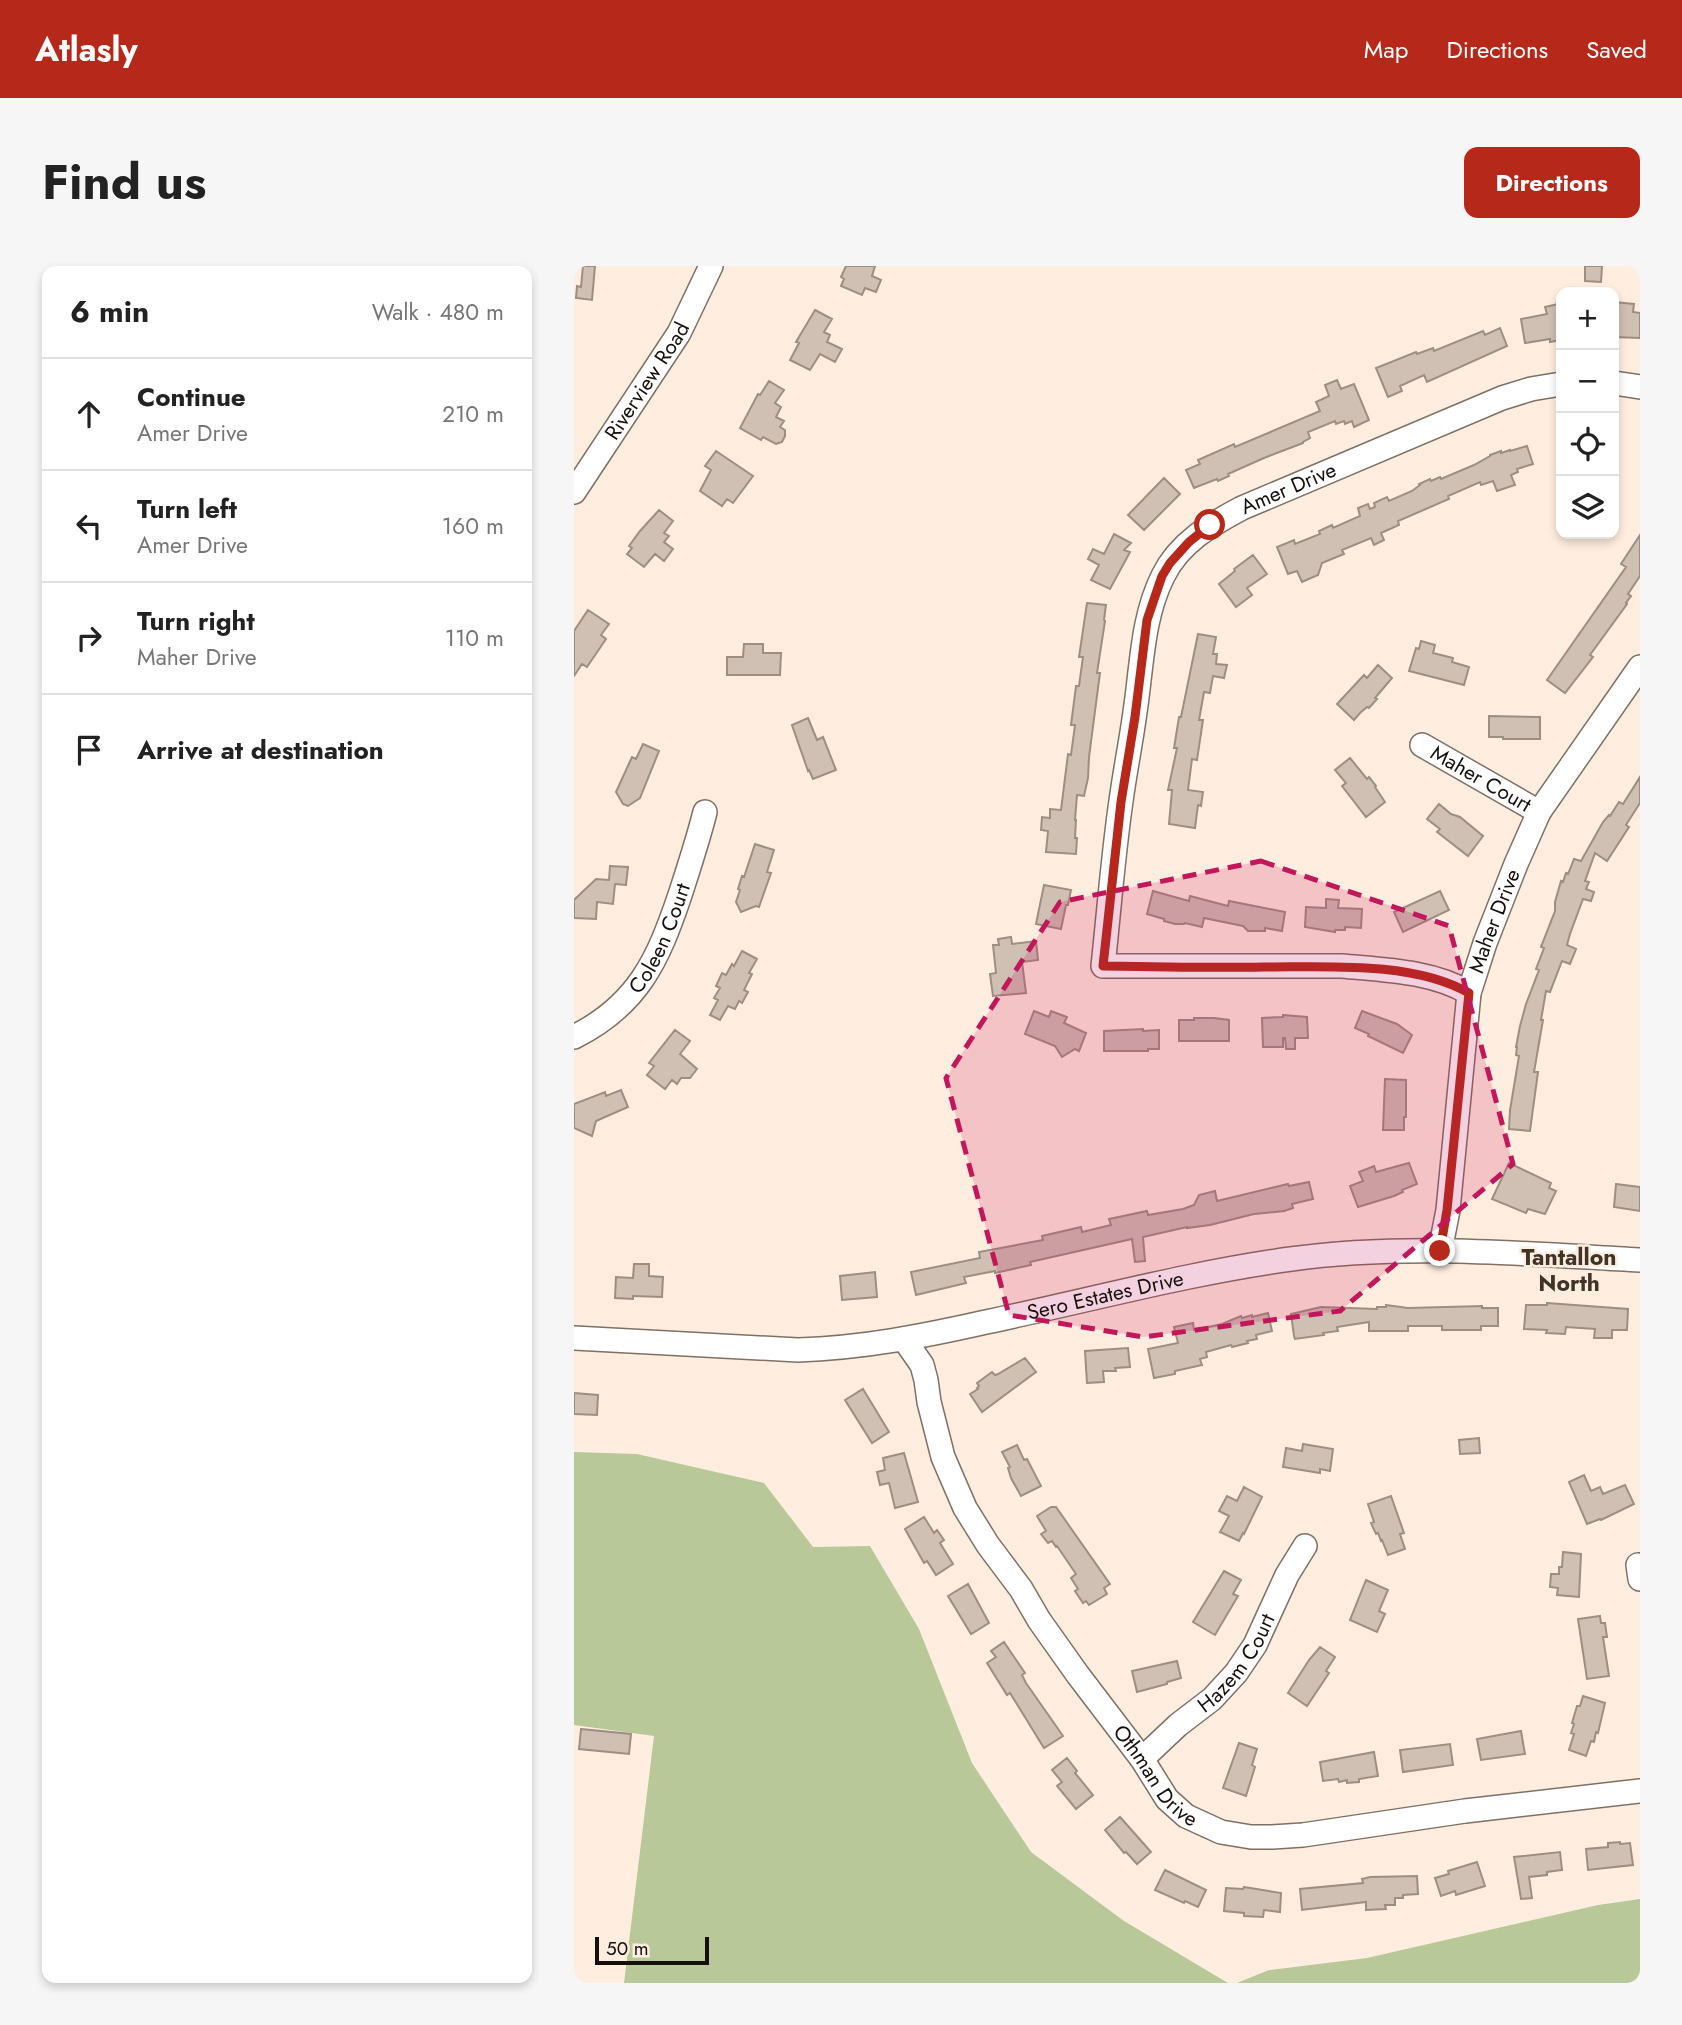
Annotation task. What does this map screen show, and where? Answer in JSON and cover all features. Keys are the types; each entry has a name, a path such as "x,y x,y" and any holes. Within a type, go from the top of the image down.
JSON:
{"street":[{"name":"Riverview Road","path":"574,492 679,333 711,266"},
{"path":"1619,384 1640,387"},
{"name":"Amer Drive","path":"1469,993 1402,972 1354,967 1103,966 1121,802 1147,620 1162,576 1170,563 1189,542 1210,525 1261,500 1502,398 1556,385"},
{"name":"Maher Drive","path":"1440,1251 1447,1210 1469,993 1502,898 1539,812 1640,667"},
{"name":"Maher Court","path":"1422,745 1539,812"},
{"name":"Coleen Court","path":"574,1037 603,1020 626,1001 654,962 666,936 705,812"},
{"name":"Sero Estates Drive","path":"574,1338 798,1350 844,1348 904,1339 1222,1270 1293,1259 1440,1251 1640,1260"},
{"name":"Othman Drive","path":"904,1339 922,1365 943,1457 965,1508 1078,1675 1142,1759 1167,1799 1186,1816 1221,1832 1251,1837 1303,1835 1454,1813 1640,1791"},
{"name":"Hazem Court","path":"1142,1759 1178,1725 1212,1699 1236,1673 1255,1645 1287,1575 1305,1546"}],"highlighted area":[{"path":"1261,861 1449,926 1513,1164 1340,1311 1143,1337 1009,1315 946,1078 1060,902"}],"green space":[{"path":"574,1452 637,1454 764,1483 813,1547 870,1546 919,1629 972,1763 1031,1852 1124,1921 1228,1983 624,1983 654,1736 574,1725"},
{"path":"1640,1899 1640,1983 1237,1983 1269,1970 1367,1958 1598,1905"}],"building":[{"path":"583,266 595,266 592,300 576,298 577,286 581,287"},
{"path":"846,266 875,266 872,276 881,280 876,292 865,288 862,295 841,286 844,279 841,277"},
{"path":"1585,266 1602,266 1601,282 1585,281"},
{"path":"1619,302 1634,304 1633,312 1640,313 1640,338 1619,337"},
{"path":"1556,304 1556,341 1550,342 1550,339 1525,343 1521,319 1547,314 1545,307"},
{"path":"815,310 832,319 824,332 830,335 827,342 842,349 835,362 820,354 810,370 790,360 799,343 796,342"},
{"path":"1500,328 1507,346 1427,382 1424,375 1400,386 1402,391 1388,397 1376,368 1416,352 1417,354 1433,348 1434,351 1483,331 1485,335"},
{"path":"1337,380 1341,389 1354,384 1369,420 1354,427 1352,421 1336,424 1335,421 1308,432 1310,438 1303,443 1228,474 1229,476 1218,481 1217,479 1194,488 1186,470 1200,464 1198,460 1320,411 1316,402 1329,396 1325,385"},
{"path":"769,381 784,390 775,403 781,407 776,417 784,421 780,427 785,430 785,436 782,442 776,444 763,437 761,440 740,428 758,394 760,395"},
{"path":"1527,446 1533,464 1517,469 1518,472 1511,475 1515,485 1497,491 1493,481 1481,485 1480,482 1398,521 1399,525 1381,533 1384,540 1374,545 1371,538 1342,550 1344,554 1322,563 1318,575 1302,582 1297,571 1288,574 1277,547 1294,540 1295,544 1320,534 1319,531 1332,525 1333,528 1360,516 1358,508 1368,504 1370,509 1375,507 1374,503 1387,497 1389,501 1430,479 1441,479 1501,451"},
{"path":"716,451 753,476 733,503 727,499 722,506 700,491 711,470 705,466"},
{"path":"1164,478 1180,494 1144,530 1128,515"},
{"path":"659,510 673,521 664,533 669,536 664,542 673,549 664,561 655,554 644,567 627,554 632,548 629,546"},
{"path":"1114,534 1131,543 1124,550 1130,552 1110,589 1091,580 1099,565 1088,559 1093,549 1104,554"},
{"path":"1640,535 1640,576 1628,594 1631,596 1590,655 1593,657 1565,693 1547,680 1626,567 1621,564"},
{"path":"1253,555 1267,574 1247,588 1252,595 1236,607 1219,584"},
{"path":"1087,603 1106,605 1088,778 1084,796 1077,795 1076,854 1046,852 1048,831 1041,830 1042,817 1050,818 1050,809 1061,810 1068,754 1071,755 1075,725 1071,725 1083,657 1079,657"},
{"path":"588,610 609,624 601,635 606,639 587,667 582,664 574,676 574,631"},
{"path":"1198,634 1216,637 1213,654 1217,654 1216,664 1227,665 1224,678 1213,676 1210,693 1204,692 1199,720 1203,720 1197,760 1192,759 1188,790 1203,792 1195,828 1169,824 1172,790 1168,790 1177,748 1174,748 1179,717"},
{"path":"1421,641 1435,645 1433,653 1453,658 1452,662 1469,667 1464,685 1409,671"},
{"path":"744,644 763,644 763,653 781,653 780,675 727,675 727,657 743,657"},
{"path":"1378,665 1392,678 1369,708 1354,720 1337,704 1364,675 1367,678"},
{"path":"1489,716 1540,717 1540,739 1489,737"},
{"path":"808,718 817,740 823,737 836,770 813,779 792,725"},
{"path":"643,744 659,751 640,798 628,806 623,804 616,792 632,757 636,759"},
{"path":"1350,758 1367,779 1369,777 1385,802 1366,817 1342,786 1346,783 1335,770"},
{"path":"1640,777 1640,803 1626,825 1629,827 1607,861 1595,853 1585,881 1589,882 1586,889 1594,892 1591,901 1583,899 1570,934 1567,945 1576,949 1570,964 1562,961 1550,992 1546,991 1534,1072 1538,1072 1530,1131 1509,1129 1519,1056 1516,1055 1516,1047 1520,1026 1539,970 1536,969 1544,948 1541,947 1555,911 1561,881 1563,882 1566,873 1568,874 1574,859 1581,861 1603,822 1619,802 1623,804"},
{"path":"1439,804 1483,836 1468,856 1437,832 1440,829 1427,819"},
{"path":"755,844 774,850 767,872 771,873 759,907 741,912 736,902 740,890 738,889"},
{"path":"610,866 628,867 626,885 615,884 613,904 597,902 596,919 574,918 574,900 596,879 609,880"},
{"path":"1044,885 1071,890 1061,929 1036,924"},
{"path":"1153,891 1189,901 1190,896 1228,906 1229,901 1285,912 1282,931 1265,928 1265,931 1248,931 1243,926 1204,918 1202,927 1164,921 1147,914"},
{"path":"1440,891 1449,910 1403,932 1394,912"},
{"path":"1326,899 1339,900 1338,908 1362,909 1361,928 1345,927 1345,930 1335,932 1305,927 1306,907 1326,908"},
{"path":"1011,937 1012,944 1036,941 1038,960 1022,962 1026,993 993,996 990,974 996,973 993,945 999,945 998,939"},
{"path":"742,951 757,959 744,990 748,992 735,1009 728,1006 720,1020 710,1015 718,1000 714,998 720,988 716,986 722,973 726,975"},
{"path":"1034,1011 1049,1017 1051,1011 1067,1017 1064,1023 1086,1033 1079,1051 1075,1049 1062,1057 1055,1046 1025,1034"},
{"path":"1362,1011 1397,1024 1412,1035 1403,1053 1355,1028"},
{"path":"1283,1015 1307,1017 1308,1038 1295,1038 1295,1049 1286,1049 1285,1038 1283,1047 1263,1047 1262,1018"},
{"path":"1179,1020 1229,1020 1229,1041 1179,1041"},
{"path":"675,1030 690,1041 680,1054 697,1069 690,1078 681,1078 677,1084 672,1080 665,1089 647,1075 654,1066 649,1063"},
{"path":"1159,1030 1159,1049 1104,1051 1104,1031"},
{"path":"1385,1079 1406,1080 1404,1130 1383,1130"},
{"path":"621,1090 628,1107 596,1121 592,1136 574,1128 574,1104 605,1092 606,1096"},
{"path":"1409,1163 1417,1184 1394,1196 1358,1207 1350,1186 1363,1181 1359,1172 1374,1166 1376,1172"},
{"path":"1509,1163 1551,1183 1549,1188 1556,1191 1545,1214 1528,1209 1526,1213 1492,1199"},
{"path":"1309,1182 1313,1199 1292,1204 1293,1208 1284,1211 1254,1214 1143,1237 1145,1261 1135,1262 1132,1239 1030,1262 1031,1265 964,1277 966,1283 916,1295 911,1272 980,1258 979,1252 1043,1240 1042,1236 1081,1227 1082,1232 1111,1225 1109,1219 1147,1211 1148,1215 1183,1209 1194,1205 1199,1195 1215,1191 1217,1201 1288,1184"},
{"path":"1616,1184 1640,1187 1640,1211 1614,1207"},
{"path":"634,1264 649,1264 649,1276 663,1277 662,1297 615,1298 616,1277 633,1278"},
{"path":"875,1272 877,1297 842,1300 840,1276"},
{"path":"1547,1303 1628,1309 1627,1330 1612,1330 1612,1338 1594,1338 1595,1329 1566,1327 1565,1334 1524,1329 1526,1305"},
{"path":"1386,1305 1408,1308 1498,1308 1498,1326 1481,1326 1481,1330 1442,1330 1442,1326 1408,1326 1408,1331 1369,1331 1369,1322 1337,1327 1338,1331 1323,1333 1324,1335 1295,1339 1291,1314 1321,1307 1377,1309"},
{"path":"1268,1313 1272,1331 1256,1335 1257,1339 1247,1341 1248,1343 1206,1352 1207,1357 1200,1359 1202,1365 1154,1378 1148,1349 1178,1343 1174,1327 1193,1323 1194,1330 1222,1324 1241,1316 1252,1317"},
{"path":"1128,1348 1130,1367 1103,1371 1104,1382 1087,1383 1085,1351"},
{"path":"1025,1358 1036,1372 982,1412 970,1394 978,1389 977,1383 992,1372 998,1374"},
{"path":"863,1389 889,1432 872,1443 845,1400"},
{"path":"574,1393 598,1395 597,1415 574,1414"},
{"path":"1479,1438 1480,1453 1460,1454 1459,1440"},
{"path":"1303,1444 1333,1449 1330,1471 1320,1469 1320,1473 1283,1467 1286,1448 1302,1451"},
{"path":"1017,1445 1041,1486 1021,1496 1002,1452"},
{"path":"904,1453 918,1502 895,1508 889,1483 880,1485 877,1472 885,1470 883,1458"},
{"path":"1584,1475 1591,1491 1600,1487 1603,1494 1625,1485 1634,1504 1587,1524 1569,1482"},
{"path":"1244,1487 1262,1497 1239,1541 1220,1532 1229,1516 1219,1511 1227,1496 1237,1501"},
{"path":"1391,1496 1404,1533 1400,1534 1405,1549 1388,1555 1371,1523 1374,1522 1368,1504"},
{"path":"1051,1507 1056,1507 1110,1584 1104,1588 1107,1594 1089,1605 1086,1601 1083,1603 1075,1591 1078,1589 1071,1578 1076,1574 1057,1546 1052,1541 1048,1543 1041,1534 1046,1531 1037,1516"},
{"path":"924,1517 934,1533 937,1530 944,1540 940,1543 953,1564 936,1575 927,1561 924,1563 905,1529"},
{"path":"1563,1552 1581,1554 1579,1597 1557,1595 1558,1588 1550,1587 1551,1574 1559,1574 1559,1567 1562,1567"},
{"path":"1224,1571 1241,1580 1233,1594 1238,1596 1215,1635 1193,1622"},
{"path":"1366,1580 1388,1590 1379,1611 1385,1614 1377,1632 1350,1620"},
{"path":"968,1584 989,1623 971,1634 948,1596"},
{"path":"1600,1616 1601,1623 1605,1623 1607,1637 1603,1637 1609,1676 1587,1679 1578,1619"},
{"path":"1004,1642 1025,1673 1022,1675 1026,1683 1063,1736 1044,1748 1010,1693 1007,1695 987,1663 996,1657 991,1651"},
{"path":"1320,1647 1335,1657 1326,1671 1329,1673 1307,1706 1288,1693"},
{"path":"1177,1661 1181,1678 1137,1692 1132,1671"},
{"path":"1583,1696 1605,1703 1598,1733 1596,1732 1594,1742 1591,1741 1586,1756 1569,1750 1574,1734 1571,1733 1572,1723"},
{"path":"581,1729 631,1734 629,1754 579,1749"},
{"path":"1521,1731 1525,1754 1481,1760 1477,1739"},
{"path":"1239,1743 1257,1749 1252,1765 1255,1767 1246,1796 1223,1788"},
{"path":"1450,1744 1453,1765 1403,1772 1400,1750"},
{"path":"1374,1752 1378,1776 1359,1779 1359,1782 1339,1782 1338,1779 1323,1781 1320,1762"},
{"path":"1067,1758 1093,1795 1076,1809 1057,1786 1062,1782 1052,1770"},
{"path":"1120,1817 1151,1852 1137,1864 1105,1830"},
{"path":"1608,1843 1630,1843 1633,1865 1588,1870 1586,1849 1608,1847"},
{"path":"1560,1852 1562,1870 1529,1877 1532,1898 1521,1899 1514,1857"},
{"path":"1477,1862 1485,1886 1456,1895 1455,1891 1441,1896 1435,1878"},
{"path":"1165,1870 1206,1890 1198,1907 1155,1890"},
{"path":"1417,1876 1418,1894 1395,1898 1395,1905 1385,1905 1386,1909 1366,1910 1366,1902 1302,1910 1300,1889 1363,1883 1362,1879 1370,1877"},
{"path":"1244,1887 1281,1893 1280,1912 1264,1910 1263,1917 1224,1911 1226,1888"}],"district":[{"name":"Tantallon North","path":"1569,1270"}],"route":[{"path":"1210,525 1189,542 1170,563 1162,576 1147,620 1121,802 1103,966 1342,966 1402,972 1469,993 1447,1210 1440,1251"}]}
